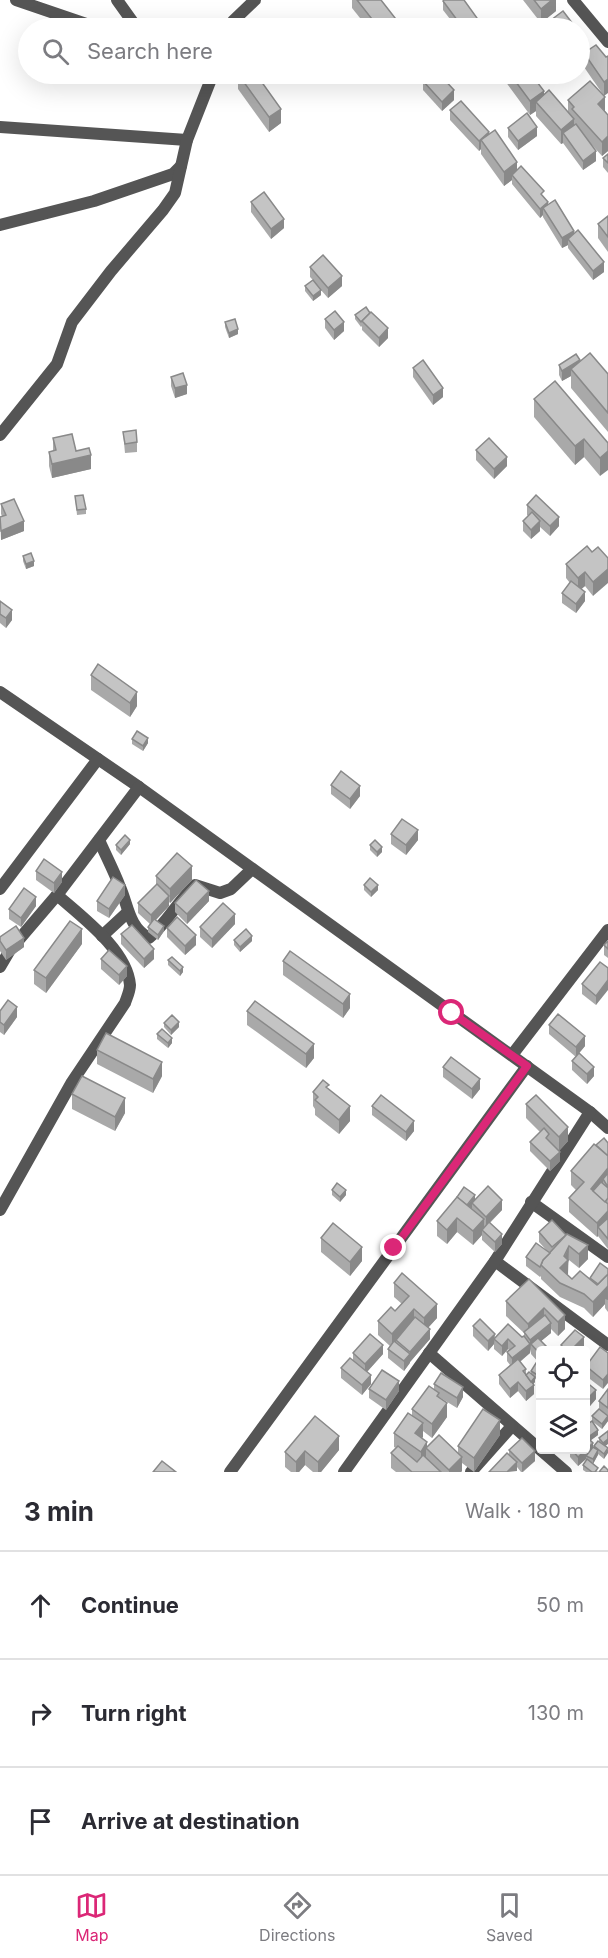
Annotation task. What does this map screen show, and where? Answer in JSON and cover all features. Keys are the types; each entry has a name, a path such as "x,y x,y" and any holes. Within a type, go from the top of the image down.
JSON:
{"street":[{"path":"16,0 69,18"},
{"path":"117,0 129,18"},
{"path":"236,18 255,0"},
{"path":"573,0 588,18"},
{"path":"590,20 608,42"},
{"path":"0,435 57,364 72,322 175,193 187,140 209,84"},
{"path":"0,127 187,140"},
{"path":"0,225 94,201 173,174 181,166"},
{"path":"0,692 139,787 512,1055 590,1112 608,1128"},
{"path":"0,889 98,759"},
{"path":"0,968 10,950 57,895 139,787"},
{"path":"99,840 121,888 128,912 136,927 149,938 157,931 178,901 195,885 220,893 231,889 252,869"},
{"path":"0,1210 72,1082 125,1003 130,988 120,957 102,936 57,895"},
{"path":"102,936 128,912"},
{"path":"512,1055 608,930"},
{"path":"230,1472 527,1066"},
{"path":"344,1472 495,1261 590,1112"},
{"path":"531,1202 608,1257"},
{"path":"495,1261 608,1345"},
{"path":"429,1353 566,1472"},
{"path":"471,1472 512,1426"}],"building":[{"path":"357,0 381,0 395,18 371,18"},
{"path":"464,0 477,18 456,18 443,1"},
{"path":"534,0 552,0 541,9"},
{"path":"563,11 568,18 554,18"},
{"path":"596,45 606,57 608,56 608,79 604,82 590,62 590,49"},
{"path":"590,81 605,97 598,104 608,115 608,136 602,142 572,109 574,107 568,100 587,84 590,84"},
{"path":"245,84 263,84 281,109 269,117"},
{"path":"426,84 448,84 454,90 442,102"},
{"path":"517,84 539,84 544,91 530,101"},
{"path":"549,90 574,119 561,130 536,102"},
{"path":"461,101 489,132 479,141 450,110"},
{"path":"527,113 537,127 518,141 508,128"},
{"path":"576,124 596,151 583,161 563,133"},
{"path":"495,130 517,162 504,172 481,140"},
{"path":"521,166 544,191 541,194 548,202 540,209 512,175"},
{"path":"264,192 284,219 271,229 251,202"},
{"path":"555,200 574,231 562,238 543,208"},
{"path":"608,216 608,237 598,224"},
{"path":"578,230 604,262 593,271 568,239"},
{"path":"323,255 342,276 328,288 310,267"},
{"path":"313,280 321,290 313,296 305,286"},
{"path":"366,307 370,313 361,322 355,315"},
{"path":"335,311 344,322 334,330 325,319"},
{"path":"371,312 388,328 379,338 362,321"},
{"path":"235,319 238,329 229,333 225,322"},
{"path":"590,353 608,374 608,413 571,369"},
{"path":"576,354 580,360 562,371 559,365"},
{"path":"423,360 443,388 433,395 413,368"},
{"path":"183,373 187,385 175,388 171,377"},
{"path":"555,381 608,443 608,451 600,458 584,439 575,446 534,399"},
{"path":"136,430 137,442 125,444 123,432"},
{"path":"72,434 76,451 89,448 91,455 52,464 49,452 56,450 53,438"},
{"path":"489,438 507,457 494,469 476,450"},
{"path":"83,495 86,509 77,510 75,496"},
{"path":"536,495 559,517 550,526 527,505"},
{"path":"14,499 24,521 1,531 0,517 6,515 1,504"},
{"path":"532,512 540,521 531,530 523,521"},
{"path":"587,546 592,552 598,547 608,558 608,569 593,582 585,572 578,578 566,564"},
{"path":"31,553 34,561 26,564 23,556"},
{"path":"571,581 585,592 576,604 562,593"},
{"path":"0,601 12,610 6,618 0,614"},
{"path":"98,664 137,692 130,703 91,675"},
{"path":"137,731 148,738 143,746 132,739"},
{"path":"341,771 360,786 350,799 331,785"},
{"path":"402,819 418,830 406,845 391,834"},
{"path":"125,835 130,840 121,850 116,845"},
{"path":"375,840 382,847 377,852 370,845"},
{"path":"177,853 192,866 170,889 156,876"},
{"path":"44,859 62,872 54,883 36,871"},
{"path":"113,877 125,885 109,909 97,901"},
{"path":"370,878 378,885 371,892 364,885"},
{"path":"196,880 209,891 187,914 175,903"},
{"path":"157,884 169,896 151,915 138,903"},
{"path":"24,888 36,897 21,918 9,909"},
{"path":"223,903 235,914 212,939 200,927"},
{"path":"177,917 196,935 185,946 167,928"},
{"path":"154,919 164,926 158,935 148,927"},
{"path":"70,921 82,929 46,978 34,970"},
{"path":"132,925 154,949 144,959 121,934"},
{"path":"16,926 24,938 6,950 0,937"},
{"path":"246,929 252,936 240,947 234,940"},
{"path":"109,950 127,966 119,975 101,959"},
{"path":"290,951 350,994 343,1004 283,961"},
{"path":"172,957 183,967 180,971 168,960"},
{"path":"600,962 608,968 608,980 596,996 582,984"},
{"path":"8,1000 17,1007 4,1025 0,1022 0,1011"},
{"path":"255,1001 314,1044 306,1054 247,1011"},
{"path":"558,1014 585,1036 576,1047 549,1025"},
{"path":"172,1015 179,1022 171,1030 164,1023"},
{"path":"162,1029 172,1038 168,1043 157,1034"},
{"path":"106,1033 162,1062 153,1079 97,1050"},
{"path":"579,1053 594,1067 587,1074 572,1061"},
{"path":"451,1057 480,1079 472,1089 443,1067"},
{"path":"82,1076 125,1098 115,1117 72,1094"},
{"path":"323,1080 329,1085 326,1087 350,1106 339,1120 315,1100 318,1097 313,1092"},
{"path":"381,1095 414,1121 406,1132 372,1106"},
{"path":"536,1095 568,1127 559,1137 526,1104"},
{"path":"544,1128 549,1134 546,1138 560,1152 550,1161 530,1142"},
{"path":"604,1138 608,1143 608,1156 596,1145"},
{"path":"594,1144 608,1156 608,1168 591,1189 608,1204 608,1211 597,1223 569,1198 584,1182 571,1171"},
{"path":"608,1173 608,1187 603,1179"},
{"path":"601,1182 608,1188 608,1198 605,1202 593,1191"},
{"path":"337,1183 346,1190 340,1197 332,1190"},
{"path":"488,1186 502,1200 486,1217 472,1203"},
{"path":"464,1187 475,1195 467,1205 457,1197"},
{"path":"457,1197 484,1219 473,1231 457,1218 447,1230 437,1221"},
{"path":"608,1218 608,1239 598,1227"},
{"path":"552,1220 566,1235 552,1247 539,1232"},
{"path":"489,1222 502,1234 495,1242 482,1230"},
{"path":"333,1223 362,1247 350,1262 321,1238"},
{"path":"567,1234 588,1245 579,1254 569,1246 564,1256 568,1260 560,1268 572,1279 580,1271 597,1285 608,1274 608,1286 593,1302 584,1294 560,1283 541,1265"},
{"path":"536,1243 550,1253 540,1267 526,1257"},
{"path":"600,1263 608,1269 608,1274 598,1284 590,1278"},
{"path":"402,1273 437,1304 424,1318 414,1309 392,1334 378,1321 391,1307 395,1311 409,1296 394,1283"},
{"path":"529,1279 565,1315 558,1322 544,1308 528,1324 506,1301"},
{"path":"545,1315 551,1323 530,1340 524,1332"},
{"path":"415,1317 430,1329 410,1352 396,1340"},
{"path":"480,1319 495,1334 488,1341 473,1326"},
{"path":"508,1324 522,1337 524,1336 530,1344 512,1358 507,1352 515,1346 508,1339 502,1346 494,1339"},
{"path":"575,1330 584,1337 575,1346 561,1345"},
{"path":"370,1334 383,1345 365,1364 353,1353"},
{"path":"538,1338 546,1346 536,1346 536,1350 531,1344"},
{"path":"394,1341 410,1354 404,1361 388,1349"},
{"path":"600,1347 608,1353 608,1374 603,1380 590,1369 590,1361"},
{"path":"350,1358 371,1375 362,1385 341,1368"},
{"path":"518,1359 526,1369 523,1371 534,1385 526,1391 518,1382 510,1389 499,1375"},
{"path":"536,1363 536,1374 531,1371"},
{"path":"382,1370 399,1381 386,1400 369,1389"},
{"path":"529,1372 535,1377 531,1382 526,1375"},
{"path":"441,1373 463,1387 457,1398 434,1384"},
{"path":"590,1385 596,1390 590,1396"},
{"path":"429,1386 447,1403 432,1424 412,1409"},
{"path":"608,1389 608,1408 599,1401"},
{"path":"483,1409 500,1420 474,1458 458,1446"},
{"path":"599,1409 608,1416 602,1424 592,1416"},
{"path":"408,1413 423,1423 415,1433 427,1442 421,1452 394,1433"},
{"path":"315,1416 339,1436 318,1462 305,1451 296,1462 285,1452"},
{"path":"592,1421 598,1430 590,1436"},
{"path":"608,1431 608,1439 603,1443 599,1438"},
{"path":"439,1435 462,1457 449,1470 426,1448"},
{"path":"522,1438 535,1451 522,1463 509,1450"},
{"path":"598,1441 608,1448 604,1454 594,1446"},
{"path":"398,1446 417,1462 423,1455 441,1472 412,1472 391,1453"},
{"path":"593,1447 598,1450 593,1459 586,1456 590,1454"},
{"path":"507,1453 517,1462 507,1472 489,1472"},
{"path":"587,1459 598,1468 595,1472 583,1465"},
{"path":"162,1461 176,1472 153,1472"},
{"path":"604,1466 608,1472 599,1472"}],"route":[{"path":"394,1248 527,1066 452,1013"}]}
